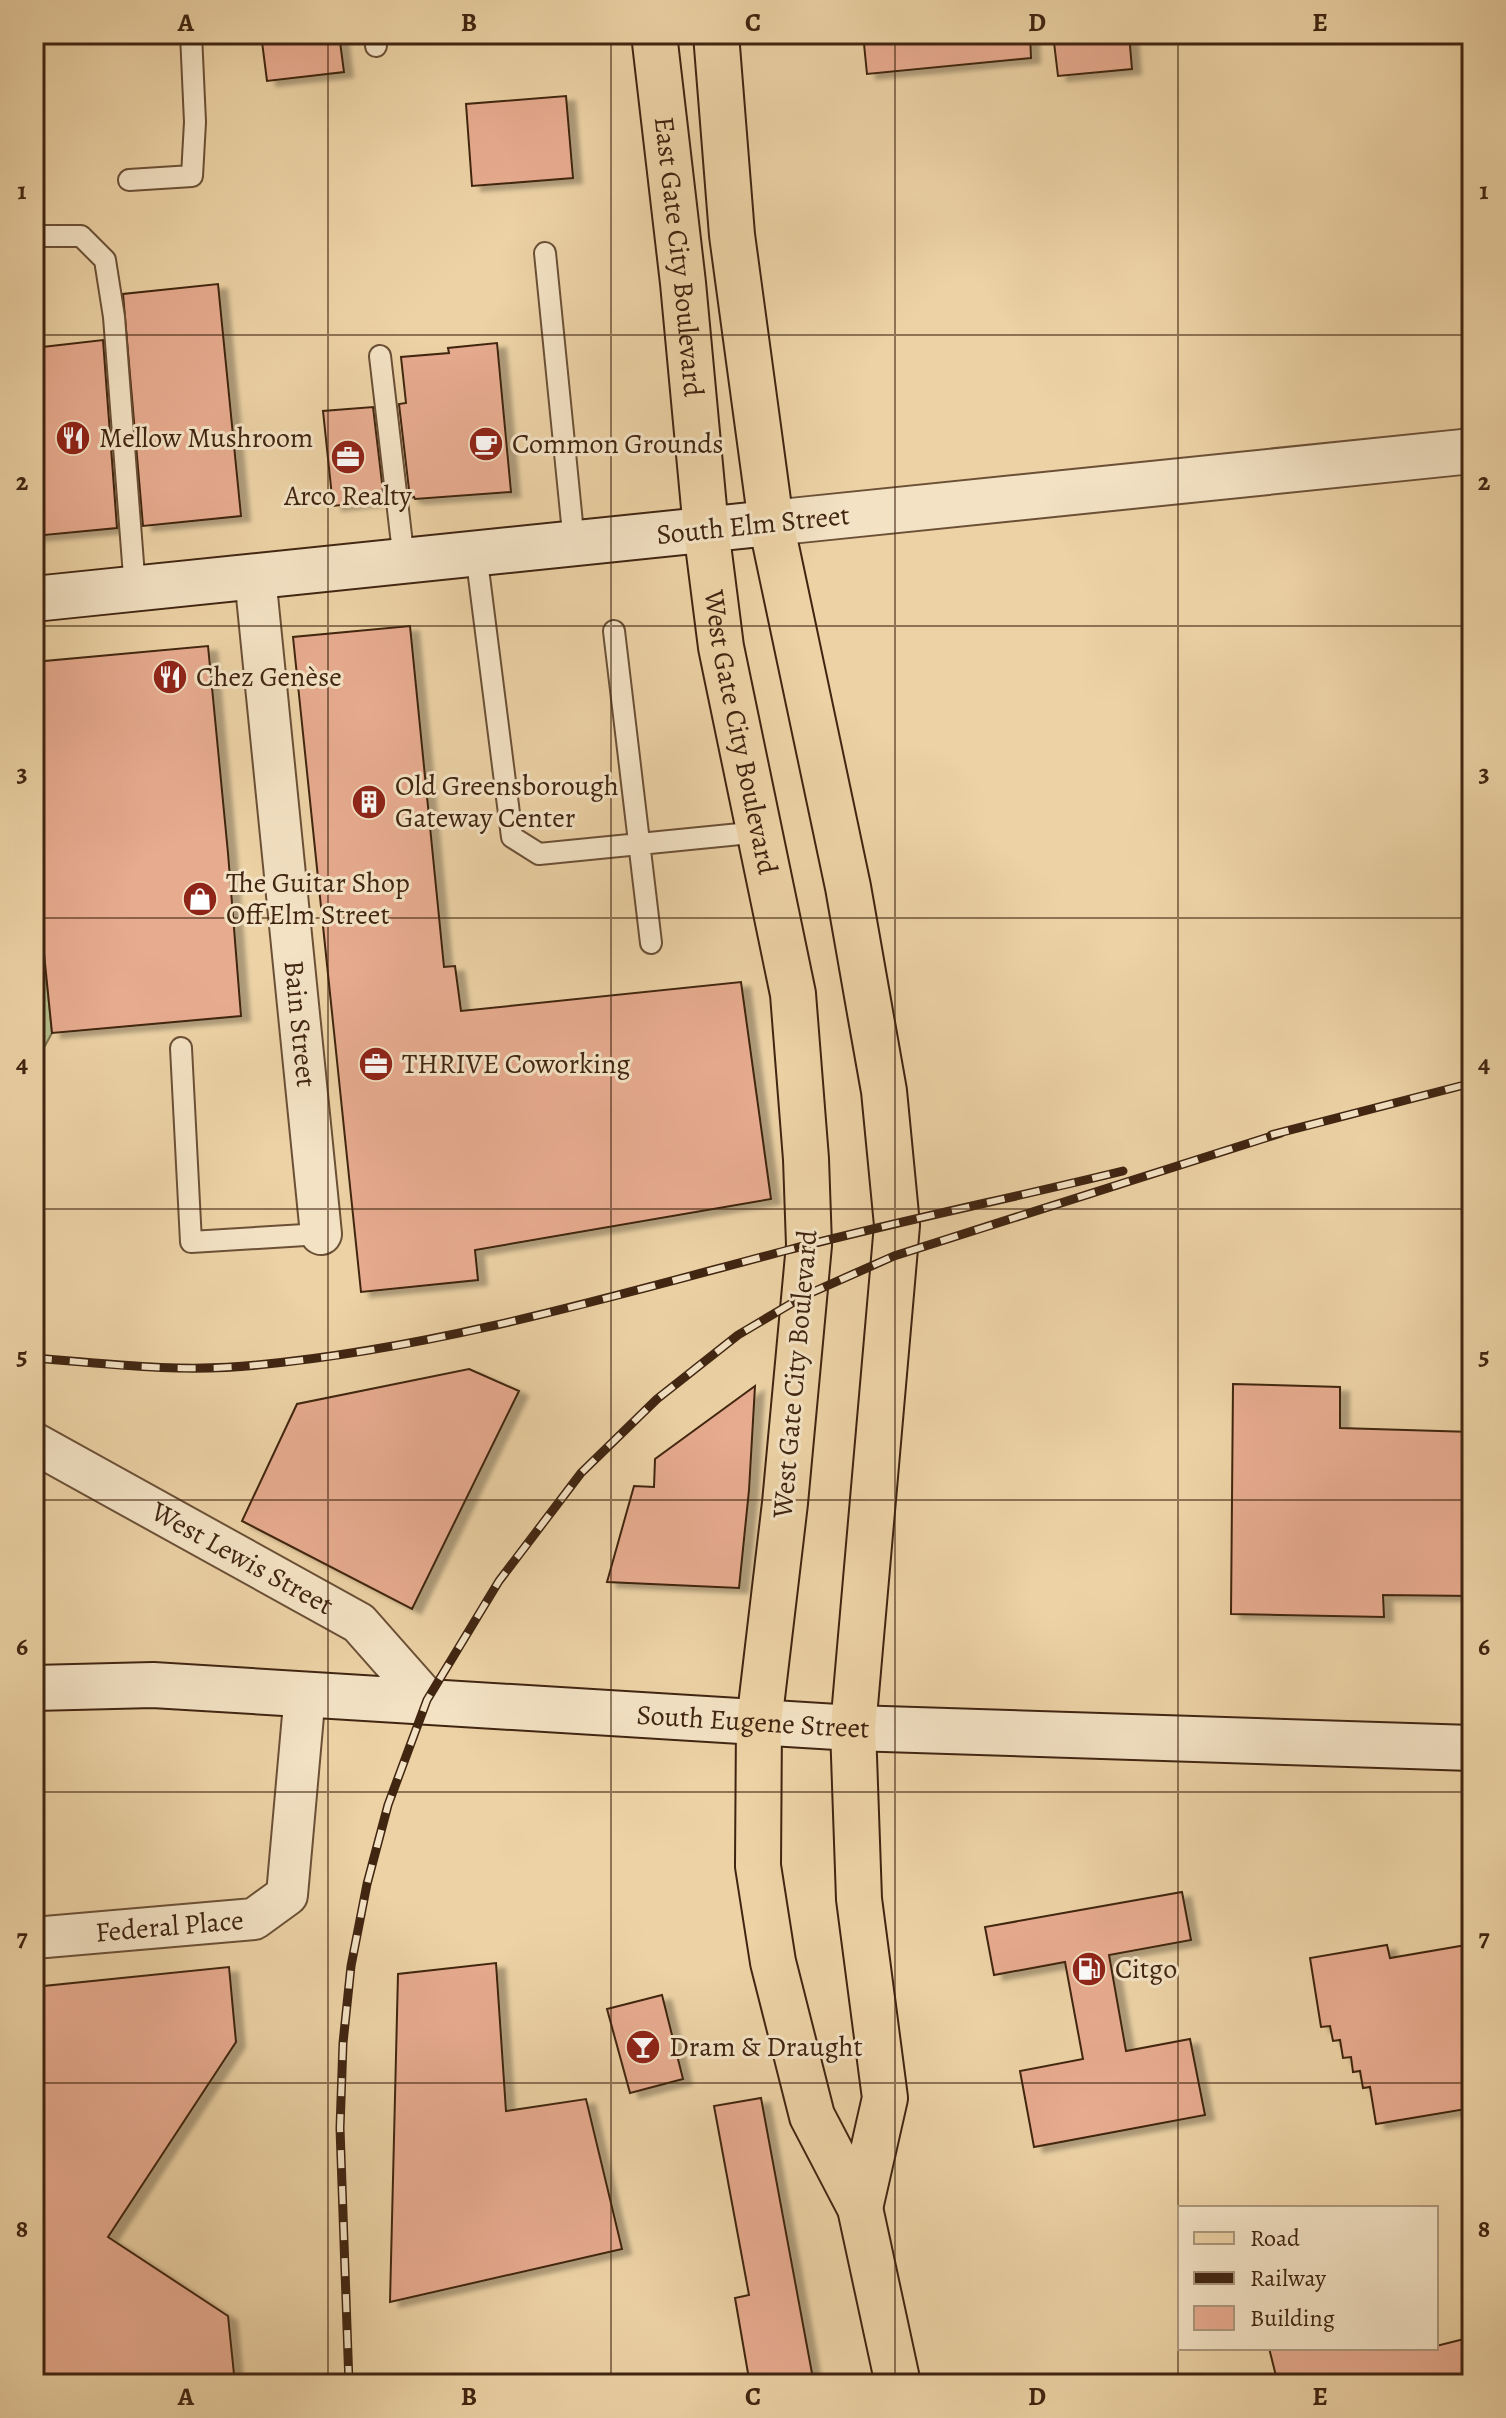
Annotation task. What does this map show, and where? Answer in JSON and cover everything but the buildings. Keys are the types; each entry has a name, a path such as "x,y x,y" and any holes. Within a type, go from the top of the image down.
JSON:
{"main road":[{"name":"East Gate City Boulevard","path":"654,34 683,283 706,529"},
{"name":"East Gate City Boulevard","path":"716,34 732,235 771,523"},
{"name":"South Elm Street","path":"34,599 1472,451"},
{"name":"West Gate City Boulevard","path":"771,523 848,887 884,1091 897,1225 853,1728 859,1899 885,2098 860,2208"},
{"name":"West Gate City Boulevard","path":"706,529 721,647 793,994 806,1159 809,1245 785,1503 759,1723 758,1866 773,1962 812,2116 860,2208 898,2384"},
{"name":"South Eugene Street","path":"34,1688 153,1685 853,1728 1472,1748"}],"street":[{"name":"Bain Street","path":"255,576 321,1234"},
{"name":"West Lewis Street","path":"34,1443 359,1623 427,1700"},
{"name":"Federal Place","path":"34,1938 254,1919 287,1895 305,1693"}],"lane":[{"path":"129,180 192,176 195,122 191,34"},
{"path":"44,236 81,236 105,260 115,332 135,589"},
{"path":"545,253 574,543"},
{"path":"380,356 404,561"},
{"path":"476,553 512,837 539,854 760,832"},
{"path":"614,631 651,943"},
{"path":"181,1048 191,1242 321,1234"}],"green space":[{"path":"34,856 52,1033 41,1053 34,1051"}],"railway":[{"path":"1271,1135 1472,1083"},
{"path":"349,2384 340,2128 343,2043 351,1966 367,1884 388,1805 427,1700 499,1581 581,1473 657,1399 738,1335 804,1296 894,1256 1281,1133"},
{"path":"34,1358 202,1368 257,1365 392,1346 525,1318 830,1239 1123,1171"}],"place":[{"name":"Mellow Mushroom","path":"73,438"},
{"name":"Common Grounds","path":"486,444"},
{"name":"Arco Realty","path":"348,457"},
{"name":"Chez Genèse","path":"170,677"},
{"name":"Old Greensborough Gateway Center","path":"369,802"},
{"name":"The Guitar Shop Off Elm Street","path":"200,899"},
{"name":"THRIVE Coworking","path":"376,1064"},
{"name":"Citgo","path":"1089,1969"},
{"name":"Dram & Draught","path":"643,2047"}]}
